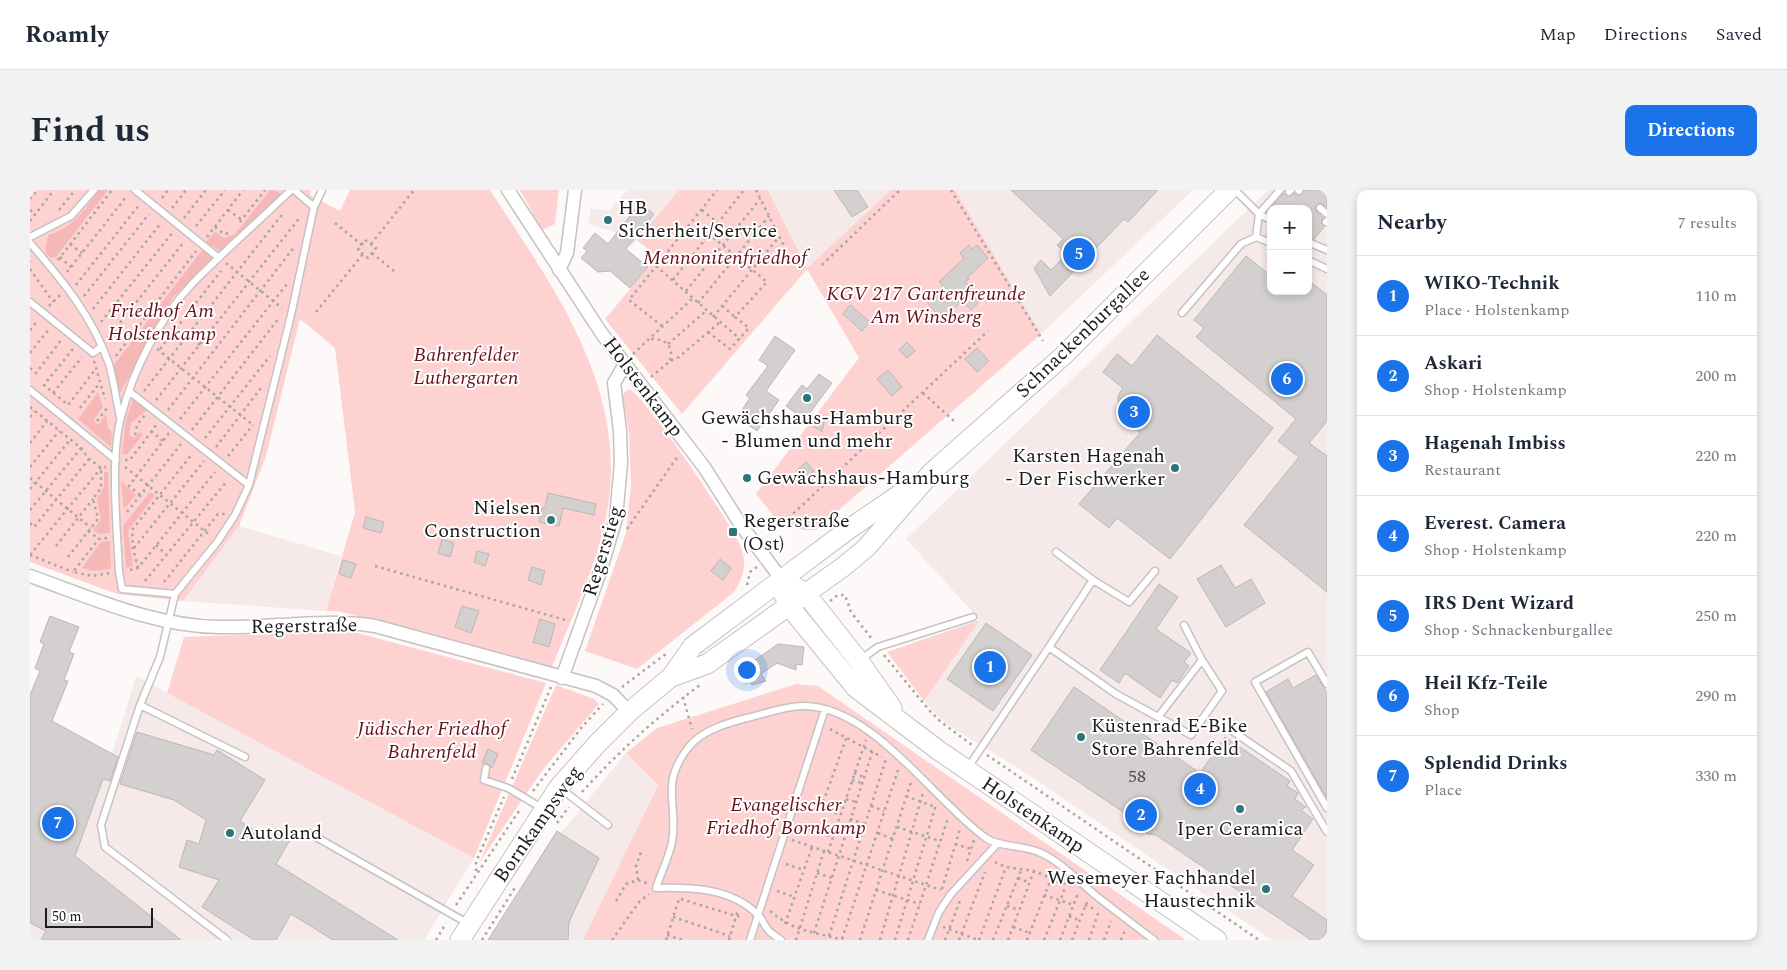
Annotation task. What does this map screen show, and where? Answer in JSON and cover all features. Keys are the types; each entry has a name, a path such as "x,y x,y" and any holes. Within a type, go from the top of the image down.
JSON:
{"main road":[{"name":"Schnackenburgallee","path":"782,580 849,529 932,472 1063,356 1229,190"},
{"name":"Schnackenburgallee","path":"789,606 866,548 932,472"},
{"name":"Holstenkamp","path":"782,580 806,594 859,661 901,721"},
{"name":"Holstenkamp","path":"782,580 785,599 789,606 856,688 966,770 1217,940"},
{"name":"Bornkampsweg","path":"465,932 543,809 590,751 629,712 671,677 692,646 782,580"},
{"name":"Bornkampsweg","path":"671,677 707,664 789,606"}],"street":[{"name":"Holstenkamp","path":"508,190 559,270 628,360 782,580"},
{"path":"559,270 567,253 575,190"},
{"name":"Regerstieg","path":"562,678 610,540 620,498 620,431 614,383 628,360"},
{"name":"Regerstraße","path":"31,579 144,617 169,623 218,627 351,622 375,626 596,686 613,695 629,712"}],"lane":[{"path":"30,237 70,216 94,190"},
{"path":"133,190 219,258"},
{"path":"120,418 151,345 165,320 191,286 292,190 312,206"},
{"path":"227,940 105,847 101,825 140,705 160,658 175,594 218,541 249,485 310,226 312,206 322,190"},
{"path":"1235,190 1259,214 1267,217"},
{"path":"1256,237 1259,214 1280,190"},
{"path":"1182,313 1241,244 1256,237 1267,241"},
{"path":"1312,242 1327,250"},
{"path":"30,243 79,303 87,316 109,365 120,418 116,460 119,572 122,589 175,594"},
{"path":"1312,262 1327,269"},
{"path":"30,302 93,352 102,347"},
{"path":"30,390 116,460"},
{"path":"130,392 249,485"},
{"path":"1056,552 1093,580 1129,602 1155,571"},
{"path":"966,770 1093,580"},
{"path":"859,661 878,647 973,616"},
{"path":"1049,647 1116,694 1191,735 1222,690 1202,660 1184,625"},
{"path":"1327,684 1308,652 1255,682 1327,808"},
{"path":"1158,717 1202,660"},
{"path":"140,705 245,757"},
{"path":"781,940 768,930 758,914 715,891 656,888 672,841 671,784 676,764 696,737 756,716 802,706 825,709 846,718 915,769 964,819 988,840 1014,844 1041,853 1072,873 1090,893 1103,900 1154,940"},
{"path":"750,940 825,709"},
{"path":"1228,728 1291,771 1327,832"},
{"path":"486,768 484,780 508,788 543,809"},
{"path":"559,787 608,825"},
{"path":"309,833 465,932"},
{"path":"928,940 938,912 956,886 988,857 998,843"}],"path":[{"path":"30,199 37,190"},
{"path":"30,221 54,190"},
{"path":"51,227 51,220 75,190"},
{"path":"52,268 112,190"},
{"path":"61,279 133,190"},
{"path":"87,316 186,190"},
{"path":"94,331 206,190"},
{"path":"102,347 225,190"},
{"path":"109,365 243,190"},
{"path":"237,226 265,190"},
{"path":"370,244 414,190"},
{"path":"662,326 629,300 717,190"},
{"path":"673,280 744,190"},
{"path":"756,190 790,258"},
{"path":"822,265 900,190"},
{"path":"951,190 1043,341"},
{"path":"44,312 53,302 69,290 144,198"},
{"path":"686,291 760,199"},
{"path":"79,303 155,206"},
{"path":"135,435 137,425 150,408 249,282 312,206"},
{"path":"30,210 35,214"},
{"path":"228,210 242,220"},
{"path":"702,210 718,223"},
{"path":"698,303 769,216"},
{"path":"335,223 362,245"},
{"path":"130,460 310,226"},
{"path":"215,227 224,234 232,232"},
{"path":"138,398 269,231"},
{"path":"710,234 766,282 736,317"},
{"path":"713,317 779,237"},
{"path":"365,240 376,248 368,258 358,250 362,245 365,240"},
{"path":"70,244 82,253"},
{"path":"372,253 394,271"},
{"path":"316,312 363,254"},
{"path":"60,257 71,267"},
{"path":"118,524 285,311 219,258"},
{"path":"159,351 227,264"},
{"path":"656,266 694,298 706,311 740,338"},
{"path":"30,269 53,302"},
{"path":"30,279 34,274"},
{"path":"628,360 662,326 694,298"},
{"path":"140,495 129,486 273,301"},
{"path":"194,306 204,314"},
{"path":"708,332 730,349 749,328 722,306"},
{"path":"668,344 706,311"},
{"path":"30,353 54,322"},
{"path":"648,379 670,361 679,358 719,322"},
{"path":"779,527 988,331"},
{"path":"30,368 36,373 68,332"},
{"path":"188,335 200,345"},
{"path":"651,339 661,339 668,344 672,353 670,361"},
{"path":"79,341 44,385 68,405 95,370"},
{"path":"151,345 262,432"},
{"path":"53,393 83,355 93,352 95,370 108,407 112,426 120,427"},
{"path":"80,408 99,384"},
{"path":"133,549 262,387"},
{"path":"923,393 954,421"},
{"path":"97,421 108,407"},
{"path":"30,408 81,448 89,459 100,468 101,488 56,546"},
{"path":"30,442 47,421"},
{"path":"132,530 133,549 138,568 253,424"},
{"path":"30,467 59,431"},
{"path":"151,431 163,441"},
{"path":"30,510 90,438"},
{"path":"30,489 70,440"},
{"path":"610,540 620,539 686,444"},
{"path":"30,523 34,527 89,459"},
{"path":"116,460 218,541"},
{"path":"100,468 30,555 73,572 93,576 119,572"},
{"path":"137,590 234,472"},
{"path":"30,478 78,518 98,539 73,572"},
{"path":"68,557 98,519 93,499"},
{"path":"156,591 218,514"},
{"path":"156,545 166,554"},
{"path":"375,566 580,624"},
{"path":"845,594 851,612 935,716 979,750 1259,940"},
{"path":"562,678 552,685 476,862 476,873 546,771 603,704"},
{"path":"553,828 575,799 608,763 645,728 705,681"},
{"path":"683,698 696,737"},
{"path":"822,716 832,723 828,728 873,750 905,774"},
{"path":"796,940 817,874 833,837 868,733"},
{"path":"821,808 847,736"},
{"path":"814,934 873,750"},
{"path":"829,936 886,759"},
{"path":"770,911 786,924 799,930 843,940 898,769"},
{"path":"860,940 915,769"},
{"path":"854,773 864,777"},
{"path":"852,780 862,783"},
{"path":"880,940 926,781 911,780"},
{"path":"798,792 805,795 803,802 840,815"},
{"path":"895,940 939,794"},
{"path":"906,796 935,807"},
{"path":"846,799 856,802"},
{"path":"870,806 884,811"},
{"path":"908,940 952,807"},
{"path":"850,819 865,824"},
{"path":"941,890 964,819"},
{"path":"788,822 833,837"},
{"path":"896,826 940,841"},
{"path":"969,873 967,863 977,831"},
{"path":"877,833 892,839"},
{"path":"784,837 951,894"},
{"path":"955,844 971,849"},
{"path":"786,924 812,847"},
{"path":"638,880 636,866 642,852"},
{"path":"959,940 988,857 1006,867 1034,871 1079,891 1090,893 1072,940"},
{"path":"786,864 804,870"},
{"path":"934,924 978,940 1006,867"},
{"path":"994,940 1022,868"},
{"path":"1008,940 1034,871"},
{"path":"1044,940 1072,873"},
{"path":"817,874 832,878"},
{"path":"1018,878 1030,883"},
{"path":"1027,940 1051,879"},
{"path":"612,940 639,902 656,888 638,880 626,884 616,901"},
{"path":"482,940 518,884"},
{"path":"945,940 962,900 956,886"},
{"path":"666,940 683,888"},
{"path":"876,890 920,904"},
{"path":"777,891 795,898"},
{"path":"1060,940 1079,891"},
{"path":"1044,895 1074,905"},
{"path":"679,899 736,916 758,914"},
{"path":"1089,940 1103,900"},
{"path":"729,940 740,903"},
{"path":"1085,905 1099,911"},
{"path":"1007,906 1019,910"},
{"path":"1104,940 1114,910"},
{"path":"1069,916 1080,920"},
{"path":"673,917 730,936"},
{"path":"1013,928 1030,933"},
{"path":"668,935 682,940"},
{"path":"820,940 821,935"}],"shaded area":[{"path":"99,190 108,190 56,257 50,258 45,251 48,235 57,232 71,223"},
{"path":"270,190 275,190 281,194 225,249 220,251 206,242 215,232 224,238 234,235"},
{"path":"627,190 679,190 632,246 614,232 588,224 591,208 609,211"},
{"path":"768,190 891,190 807,268"},
{"path":"955,190 1193,190 1041,334"},
{"path":"1268,190 1327,190 1327,940 1272,940 1024,772 945,723 924,701 980,620 906,539"},
{"path":"203,249 214,258 173,297 120,393 113,366"},
{"path":"98,392 103,407 93,421 98,425 106,414 108,428 112,432 111,447 78,419"},
{"path":"133,399 147,410 131,423 129,435 134,438 140,432 143,434 127,455 122,454 126,420"},
{"path":"104,472 108,472 110,533 99,534 93,530 101,520 97,499 104,487"},
{"path":"121,481 136,495 124,509"},
{"path":"150,492 155,495 128,531 133,566 126,568 123,526"},
{"path":"239,526 341,556 326,611 183,601"},
{"path":"110,541 111,569 92,571 82,568 101,542"},
{"path":"136,676 474,858 424,940 30,940 30,709 112,754"},
{"path":"626,753 658,784 583,940 488,940 557,831 561,833"}],"green space":[{"path":"30,190 311,190 310,195 340,211 350,190 490,190 557,295 576,331 592,369 604,408 610,448 610,490 602,535 579,602 552,667 337,611 326,611 355,512 335,348 300,319 266,456 239,526 183,601 117,594 30,562"},
{"path":"520,190 559,190 555,224 542,230"},
{"name":"KGV 217 Gartenfreunde Am Winsberg","path":"679,190 768,190 807,268 891,190 955,190 1041,334 816,530 804,530 787,526 775,517 756,494 859,358 807,269 682,414 605,319 657,257 637,240"},
{"path":"629,389 652,413 708,492 736,538 742,550 744,562 742,577 733,593 637,669 585,651 626,533 631,485 629,433 622,395"},
{"path":"980,620 924,701 887,652"},
{"name":"Jüdischer Friedhof Bahrenfeld","path":"350,631 546,683 474,858 167,693 184,637"},
{"name":"Evangelischer Friedhof Bornkamp","path":"796,684 818,686 1186,940 583,940 658,785 626,753 657,728"},
{"path":"556,685 594,699 599,704 544,768 479,863"}],"building":[{"path":"834,190 857,190 868,207 852,217"},
{"path":"1011,190 1158,190 1128,222 1124,219 1050,296 1034,268 1041,260 1051,270 1067,254 1057,245 1063,239"},
{"path":"1304,190 1327,190 1327,207 1320,203 1315,207 1316,211 1323,218 1321,223 1324,227 1314,239 1312,238 1312,205 1274,205 1284,193 1288,197 1294,194 1300,196"},
{"path":"640,203 654,214 626,249 648,267 630,288 610,271 598,272 581,258 587,251 583,248 595,233 608,244"},
{"path":"969,245 972,249 977,245 988,258 965,282 982,299 971,310 962,301 942,320 927,302 943,286 939,282 964,258 960,253"},
{"path":"1246,256 1267,273 1267,295 1312,295 1312,283 1327,295 1327,421 1309,443 1327,456 1327,592 1244,525 1299,457 1278,441 1296,419 1196,337 1204,328 1194,320"},
{"path":"850,305 870,322 862,331 843,314"},
{"name":"Karsten Hagenah - Der Fischwerker","path":"1157,335 1273,428 1170,559 1117,518 1109,528 1079,504 1140,433 1121,415 1124,412 1119,407 1118,396 1123,388 1103,372 1117,354 1132,366"},
{"path":"775,336 795,350 766,391 779,400 757,431 737,417 750,398 746,395 768,366 759,360"},
{"path":"907,342 915,351 907,358 899,350"},
{"path":"977,348 989,361 977,372 965,359"},
{"path":"888,370 902,387 892,396 877,379"},
{"name":"Gewächshaus-Hamburg - Blumen und mehr","path":"819,374 832,383 809,414 825,418 822,432 786,406 802,385 807,389"},
{"path":"806,462 814,471 804,479 796,471"},
{"path":"548,493 596,504 594,515 563,508 559,526 539,522 542,508 545,508"},
{"path":"366,517 384,522 381,533 363,528"},
{"path":"442,539 454,543 450,557 438,553"},
{"path":"477,551 489,554 485,566 474,562"},
{"path":"720,559 731,568 723,580 711,571"},
{"path":"343,560 356,564 351,578 339,574"},
{"path":"1221,565 1235,588 1251,579 1265,603 1226,627 1197,579"},
{"path":"532,567 545,571 541,585 528,580"},
{"path":"1159,584 1178,597 1156,629 1191,653 1184,662 1189,666 1177,683 1172,680 1160,698 1125,673 1119,683 1100,670"},
{"path":"462,606 479,611 471,633 455,627"},
{"path":"50,616 79,627 69,652 74,654 64,680 68,681 52,721 118,757 110,781 103,779 75,856 181,940 41,940 46,931 30,923 30,695 40,671 35,668 44,644 40,642"},
{"path":"540,619 555,624 549,647 533,642"},
{"path":"986,623 1032,655 993,711 947,679"},
{"path":"778,644 804,647 802,665 796,664 796,670 777,663 761,674 766,681 752,685 750,682 746,684 738,672"},
{"path":"1316,675 1327,693 1327,798 1266,692 1288,679 1293,688"},
{"path":"1074,687 1200,773 1225,737 1290,781 1287,786 1298,793 1295,799 1306,807 1301,810 1313,819 1292,850 1314,865 1292,896 1327,920 1327,931 1321,940 1311,940 1156,835 1147,834 1144,826 1031,750"},
{"name":"Autoland","path":"137,732 214,755 217,750 265,780 240,821 269,840 276,828 291,838 276,864 398,940 333,940 291,914 276,940 254,940 202,907 219,880 179,867 187,840 199,844 206,820 174,800 120,784"},
{"path":"488,749 498,754 492,768 487,763 482,763"},
{"path":"557,831 599,858 569,922 568,940 488,940"}],"place":[{"name":"HB Sicherheit/Service","path":"608,220"},
{"name":"IRS Dent Wizard","path":"1079,254"},
{"name":"Heil Kfz-Teile","path":"1287,379"},
{"name":"Gewächshaus-Hamburg - Blumen und mehr","path":"807,398"},
{"name":"Hagenah Imbiss","path":"1134,412"},
{"name":"Karsten Hagenah - Der Fischwerker","path":"1175,468"},
{"name":"Gewächshaus-Hamburg","path":"747,478"},
{"name":"Nielsen Construction","path":"551,520"},
{"name":"Regerstraße (Ost)","path":"733,532"},
{"name":"WIKO-Technik","path":"990,667"},
{"name":"Küstenrad E-Bike Store Bahrenfeld","path":"1081,737"},
{"name":"Everest. Camera","path":"1200,789"},
{"name":"Iper Ceramica","path":"1240,809"},
{"name":"Askari","path":"1141,815"},
{"name":"Splendid Drinks","path":"58,823"},
{"name":"Autoland","path":"230,833"},
{"name":"Wesemeyer Fachhandel Haustechnik","path":"1266,889"}],"park label":[{"name":"Mennonitenfriedhof","path":"725,258"},
{"name":"Friedhof Am Holstenkamp","path":"162,322"},
{"name":"Bahrenfelder Luthergarten","path":"466,366"}]}
